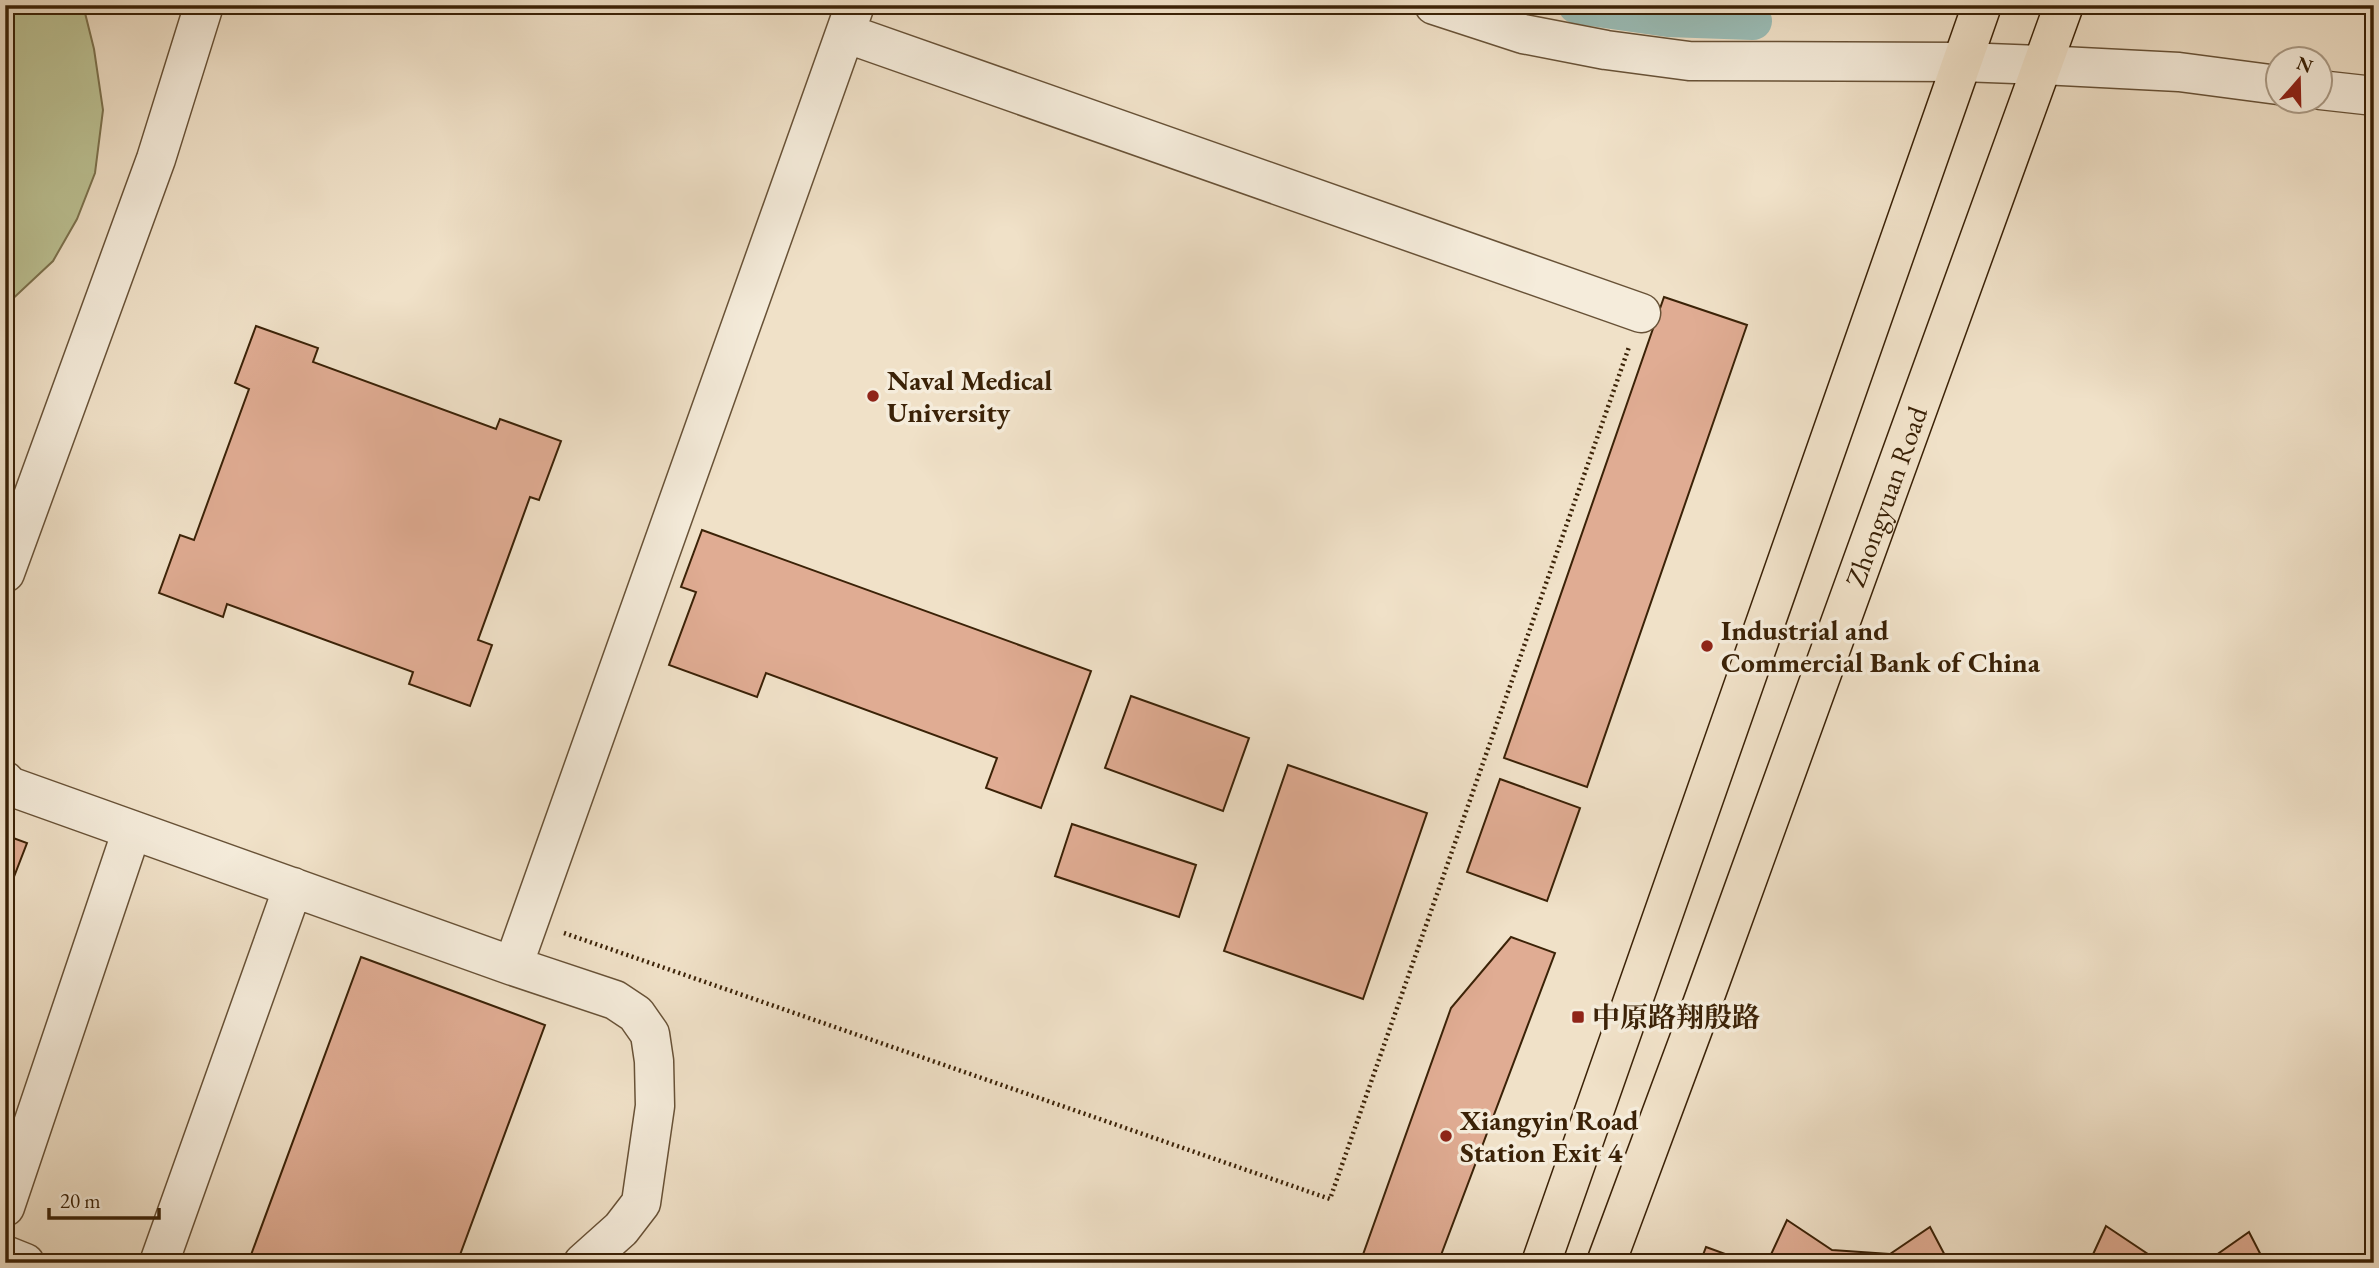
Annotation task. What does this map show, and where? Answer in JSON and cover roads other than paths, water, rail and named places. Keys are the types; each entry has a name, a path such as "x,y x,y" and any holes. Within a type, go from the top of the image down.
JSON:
{"main road":[{"path":"1541,1263 1982,5"},
{"name":"Zhongyuan Road","path":"1606,1263 1710,984 2064,5"}],"lane":[{"path":"9,550 156,159 204,5"},
{"path":"1434,5 1523,34 1606,50 1689,61 2042,65 2179,72 2264,83"},
{"path":"513,966 850,19 1641,313"},
{"path":"2334,92 2374,96"},
{"path":"5,781 9,786 615,1000 636,1014 650,1034 654,1061 655,1106 641,1203 621,1229 583,1263"},
{"path":"5,1207 132,830"},
{"path":"159,1263 293,887"},
{"path":"5,1255 26,1263"}],"waterway":[{"path":"1577,5 1668,18 1753,21"}],"place":[{"name":"Naval Medical University","path":"873,396"},
{"name":"Industrial and Commercial Bank of China","path":"1707,646"},
{"name":"中原路翔殷路","path":"1578,1017"},
{"name":"Xiangyin Road Station Exit 4","path":"1446,1136"}]}
